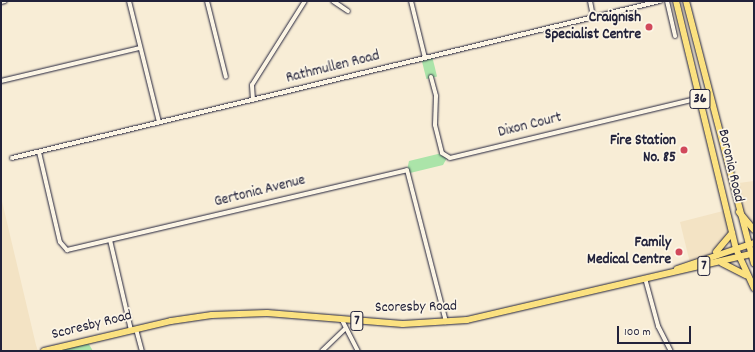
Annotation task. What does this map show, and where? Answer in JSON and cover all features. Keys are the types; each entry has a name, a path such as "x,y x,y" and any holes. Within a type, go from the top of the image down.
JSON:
{"main road":[{"name":"Boronia Road","path":"676,1 736,249 754,288"},
{"name":"Boronia Road","path":"686,1 737,209 747,245 752,253 754,264"},
{"path":"737,209 754,230"},
{"path":"710,256 724,246 732,233"},
{"name":"Scoresby Road","path":"668,272 710,256 754,243"},
{"name":"Scoresby Road","path":"44,351 133,329 228,314 342,320 446,322 490,316 668,272 718,263 752,253"},
{"path":"718,263 733,265 748,277"}],"street":[{"path":"1,2 5,1"},
{"path":"129,1 159,122"},
{"path":"207,1 226,77"},
{"path":"253,100 252,84 305,1"},
{"path":"332,1 348,11"},
{"path":"411,1 425,58"},
{"path":"590,1 593,17"},
{"name":"Rathmullen Road","path":"12,158 660,1"},
{"path":"667,1 675,36"},
{"path":"1,81 140,48"},
{"name":"Dixon Court","path":"431,78 436,96 434,125 442,153 450,158 700,98"},
{"name":"Gertonia Avenue","path":"39,152 64,248 110,240 405,170 410,175 446,322"},
{"path":"110,240 133,329 142,351"},
{"path":"645,278 658,326 671,351"},
{"path":"342,320 358,351"},
{"path":"322,351 346,328"}],"shaded area":[{"path":"754,181 754,230 746,222 731,184"},
{"path":"1,197 36,345 38,351 1,351"},
{"path":"727,210 732,233 721,249 690,263 680,222"}],"green space":[{"path":"432,56 437,76 426,79 421,59"},
{"path":"442,153 447,158 443,165 410,173 407,170 409,161"},
{"path":"87,341 93,351 44,351"}],"place":[{"name":"Craignish Specialist Centre","path":"649,27"},
{"name":"Fire Station No. 85","path":"684,150"},
{"name":"Family Medical Centre","path":"679,252"}]}
